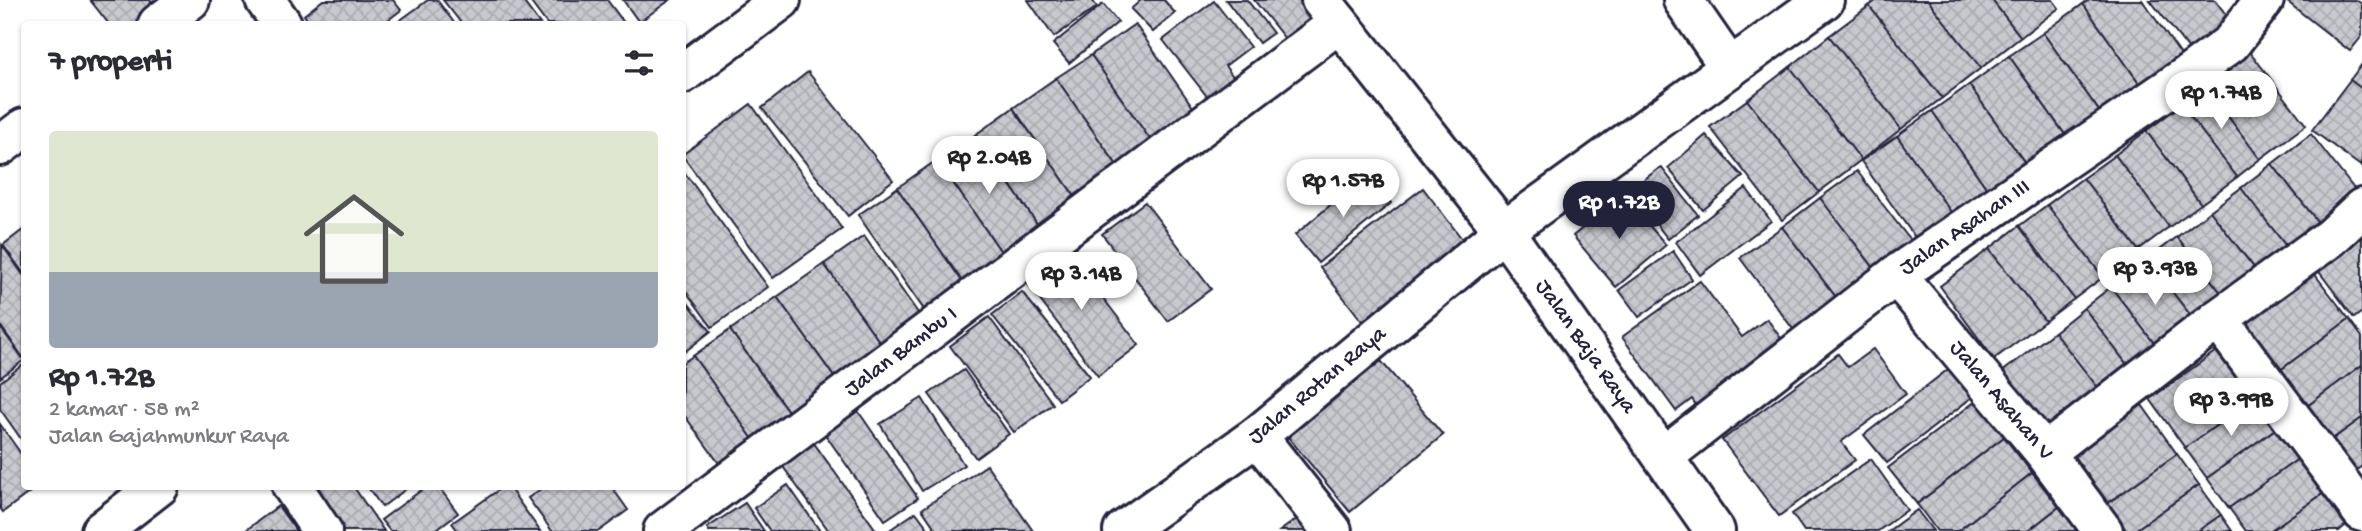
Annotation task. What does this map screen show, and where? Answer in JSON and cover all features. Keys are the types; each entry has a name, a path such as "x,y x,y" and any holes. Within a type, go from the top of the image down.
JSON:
{"street":[{"path":"162,21 190,0"},
{"path":"265,0 280,21"},
{"path":"686,71 780,0"},
{"path":"1683,0 1730,68"},
{"name":"Jalan Rotan Raya","path":"1123,531 1257,436 1504,231 1824,0"},
{"name":"Jalan Asahan III","path":"1664,456 1896,275 2191,74 2231,43 2264,0"},
{"name":"Jalan Baja Raya","path":"1330,12 1504,231 1716,531"},
{"name":"Jalan Bambu I","path":"663,531 1330,12"},
{"path":"0,146 21,130"},
{"path":"2045,453 2218,319 2330,238 2362,208"},
{"name":"Jalan Asahan V","path":"1896,275 2045,453 2103,531"},
{"path":"2218,319 2362,512"},
{"path":"1257,436 1332,531"},
{"path":"101,531 154,490"},
{"path":"295,490 322,531"}],"building":[{"path":"90,0 150,0 164,18 160,21 107,21"},
{"path":"323,0 393,0 401,10 387,21 309,21 304,15"},
{"path":"428,0 437,0 453,21 399,21"},
{"path":"443,0 522,0 538,21 460,21"},
{"path":"529,0 607,0 623,21 545,21"},
{"path":"623,0 670,0 640,21"},
{"path":"1028,0 1092,0 1097,7 1054,37"},
{"path":"1141,0 1164,0 1175,13 1153,32 1131,9"},
{"path":"1226,0 1247,0 1273,33 1259,43"},
{"path":"1254,0 1316,0 1328,15 1290,45"},
{"path":"1877,0 1928,0 1981,68 1942,98 1869,6"},
{"path":"1928,0 1992,0 2021,37 1981,68"},
{"path":"1992,0 2053,0 2059,8 2021,37"},
{"path":"2090,0 2142,0 2188,65 2147,94 2083,4"},
{"path":"2150,0 2215,0 2237,29 2197,60"},
{"path":"2285,0 2356,0 2362,4 2362,36 2350,51"},
{"path":"1214,1 1250,47 1225,66 1239,84 1213,104 1163,40"},
{"path":"1103,4 1118,22 1069,63 1053,44"},
{"path":"2083,4 2147,94 2107,122 2043,33"},
{"path":"1869,6 1942,98 1901,129 1829,36"},
{"path":"1135,24 1202,120 1158,151 1091,55"},
{"path":"2043,33 2107,122 2073,146 2009,56"},
{"path":"1829,36 1901,129 1861,160 1790,67"},
{"path":"2250,52 2306,125 2260,159 2205,86"},
{"path":"1091,55 1158,151 1123,174 1056,78"},
{"path":"2009,56 2073,146 2033,174 1969,85"},
{"path":"2362,64 2362,89 2350,80"},
{"path":"1790,67 1861,160 1819,192 1747,100"},
{"path":"808,72 893,180 848,216 762,108"},
{"path":"1056,78 1123,174 1080,204 1013,108"},
{"path":"2350,80 2362,89 2362,167 2312,130"},
{"path":"1969,85 2033,174 1995,200 1932,111"},
{"path":"2205,86 2260,159 2237,177 2181,105"},
{"path":"1747,100 1819,192 1782,220 1710,127"},
{"path":"751,104 842,229 773,278 686,160 686,152"},
{"path":"2181,105 2237,177 2201,204 2146,131"},
{"path":"1013,108 1080,204 1042,231 975,135"},
{"path":"1932,111 1995,200 1960,225 1897,136"},
{"path":"2146,131 2201,204 2169,227 2115,155"},
{"path":"2311,134 2362,199 2324,230 2272,164"},
{"path":"975,135 1042,231 1004,256 937,160"},
{"path":"1706,135 1743,177 1703,210 1668,168"},
{"path":"1897,136 1960,225 1924,250 1861,161"},
{"path":"2115,155 2169,227 2138,250 2083,178"},
{"path":"937,160 1004,256 964,284 897,188"},
{"path":"2272,164 2324,230 2292,254 2241,188"},
{"path":"1661,167 1698,215 1668,239 1630,190"},
{"path":"1857,171 1917,249 1880,276 1820,198"},
{"path":"686,174 768,287 712,327 686,291"},
{"path":"1367,174 1391,203 1318,263 1295,235"},
{"path":"2083,178 2138,250 2103,277 2047,205"},
{"path":"897,188 964,284 925,311 858,215"},
{"path":"1423,188 1469,248 1366,326 1320,267"},
{"path":"1746,188 1771,221 1700,275 1676,242"},
{"path":"2241,188 2292,254 2262,278 2210,211"},
{"path":"1623,195 1666,245 1616,287 1573,236"},
{"path":"1820,198 1880,276 1842,305 1782,227"},
{"path":"1145,202 1211,289 1168,321 1102,234"},
{"path":"2047,205 2103,277 2074,299 2019,226"},
{"path":"2210,211 2262,278 2229,303 2177,237"},
{"path":"2019,226 2074,299 2045,321 1989,249"},
{"path":"1782,227 1842,305 1799,337 1740,258"},
{"path":"2362,229 2362,312 2354,318 2314,265"},
{"path":"21,231 21,270 3,245"},
{"path":"864,236 925,323 886,351 824,264"},
{"path":"2177,237 2229,303 2199,326 2147,260"},
{"path":"2,245 21,272 21,355 0,325"},
{"path":"1064,247 1139,345 1098,376 1023,278"},
{"path":"1989,249 2045,321 1994,359 1940,286"},
{"path":"1673,251 1692,279 1639,317 1619,290"},
{"path":"2147,260 2199,326 2163,355 2111,287"},
{"path":"824,264 886,351 839,384 777,297"},
{"path":"2313,272 2349,319 2271,377 2236,330"},
{"path":"1700,281 1742,337 1767,319 1791,352 1703,416 1692,399 1676,411 1622,337"},
{"path":"2111,287 2163,355 2135,375 2084,308"},
{"path":"1022,292 1090,376 1059,400 992,315"},
{"path":"777,297 839,384 792,417 730,330"},
{"path":"686,301 711,331 686,351"},
{"path":"2084,308 2135,375 2106,398 2054,332"},
{"path":"989,317 1053,404 1014,432 950,346"},
{"path":"2349,319 2362,337 2362,365 2298,413 2271,377"},
{"path":"0,327 21,356 21,362 0,378"},
{"path":"730,330 792,417 755,442 693,356"},
{"path":"2054,332 2106,398 2049,442 1997,376"},
{"path":"1873,349 1906,394 1841,442 1855,460 1779,516 1722,440 1838,354 1848,367"},
{"path":"2219,349 2255,398 2185,448 2150,399"},
{"path":"693,356 755,442 721,466 686,418 686,360"},
{"path":"1381,361 1443,435 1350,512 1288,437"},
{"path":"2362,365 2362,418 2323,446 2298,413"},
{"path":"21,366 21,439 0,409 0,382"},
{"path":"1951,367 1975,395 1887,463 1864,435"},
{"path":"964,370 1009,434 976,458 929,394"},
{"path":"922,398 964,465 922,491 880,424"},
{"path":"2255,398 2277,428 2207,478 2185,448"},
{"path":"1976,401 2004,437 1917,504 1888,468"},
{"path":"2142,405 2177,454 2107,504 2072,454"},
{"path":"858,411 918,498 885,520 825,434"},
{"path":"2362,418 2362,466 2347,477 2323,446"},
{"path":"0,424 21,454 21,490 33,490 3,512 0,508"},
{"path":"2277,428 2298,459 2229,508 2207,478"},
{"path":"2004,437 2032,473 1958,531 1937,531 1917,504"},
{"path":"811,439 875,531 829,531 779,461"},
{"path":"2177,454 2199,485 2134,531 2127,531 2107,504"},
{"path":"1871,459 1907,510 1878,531 1804,531 1792,514"},
{"path":"2298,459 2324,493 2270,531 2246,531 2229,508"},
{"path":"987,465 1033,531 937,531 922,509"},
{"path":"2032,473 2059,507 2028,531 1958,531"},
{"path":"788,485 820,531 770,531 754,508"},
{"path":"2199,485 2221,515 2198,531 2134,531"},
{"path":"304,490 356,490 384,531 332,531"},
{"path":"370,490 405,490 382,507"},
{"path":"422,490 441,490 458,513 434,531 390,531 381,520"},
{"path":"498,490 511,490 540,531 458,531 452,523"},
{"path":"539,490 614,490 628,510 599,531 552,531 528,498"},
{"path":"2324,493 2346,525 2339,531 2270,531"},
{"path":"745,503 764,531 709,531 707,528"},
{"path":"278,506 296,531 245,531"},
{"path":"2059,507 2078,531 2028,531"},
{"path":"1917,510 1933,531 1888,531"},
{"path":"916,512 930,531 888,531"},
{"path":"1304,514 1316,531 1280,531"},
{"path":"2221,515 2232,531 2198,531"}]}
